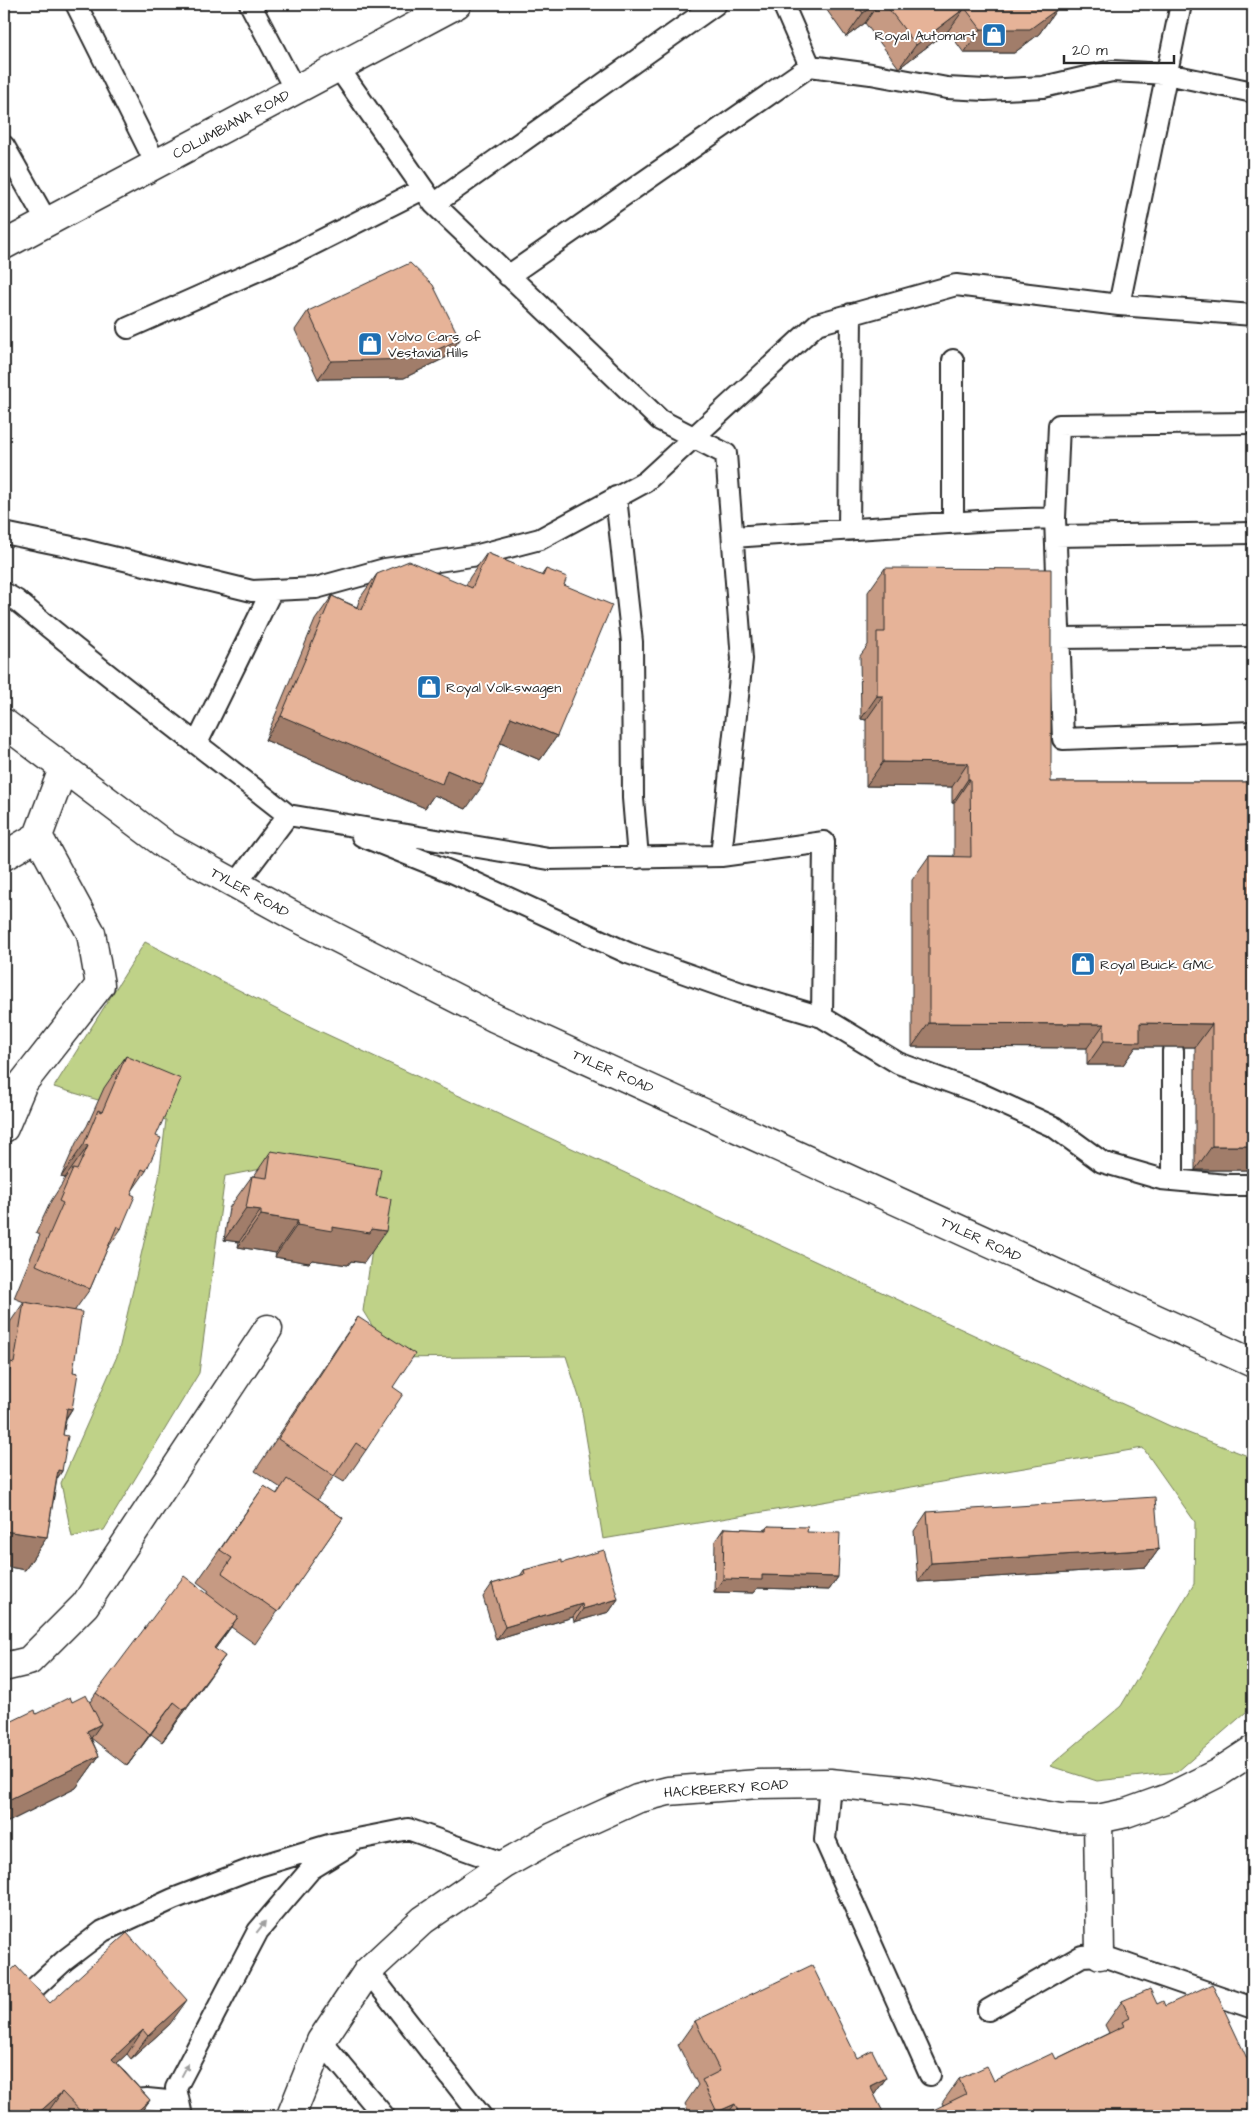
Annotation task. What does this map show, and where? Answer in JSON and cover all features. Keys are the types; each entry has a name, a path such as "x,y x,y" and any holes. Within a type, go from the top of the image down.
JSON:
{"street":[{"name":"COLUMBIANA ROAD","path":"4,245 458,4"},
{"name":"TYLER ROAD","path":"4,723 167,846 292,915 495,1018 1253,1363"},
{"path":"4,856 38,836 63,769"},
{"path":"4,1128 23,1083 100,985 92,933 38,836"},
{"path":"4,1667 29,1661 85,1605 268,1329"},
{"name":"HACKBERRY ROAD","path":"291,2116 320,2041 368,1971 424,1920 506,1864 553,1837 637,1798 677,1790 758,1784 830,1783 909,1791 1060,1818 1098,1819 1126,1813 1168,1798 1218,1773 1253,1750"},
{"path":"1098,1819 1100,1956"}],"lane":[{"path":"76,4 156,164"},
{"path":"250,4 295,90"},
{"path":"128,328 428,197 716,4"},
{"path":"783,4 810,66"},
{"path":"1119,305 1181,4"},
{"path":"508,276 810,66 871,74 947,88 985,90 1044,87 1112,70 1167,74 1253,92"},
{"path":"338,67 428,197 508,276 660,420 726,454 742,659 721,856"},
{"path":"4,146 47,222"},
{"path":"4,533 68,546 252,591 316,588 385,569 478,555 540,540 645,482 817,324 851,314 956,285 1119,305 1253,315"},
{"path":"849,530 851,314"},
{"path":"953,360 953,523"},
{"path":"1253,423 1059,425 1056,527 1063,739 1253,732"},
{"path":"616,497 632,642 633,798 638,858"},
{"path":"733,537 953,523 1253,533"},
{"path":"197,743 272,590"},
{"path":"4,593 16,600 104,674 197,743 288,815 549,859 721,856 824,842 822,1017"},
{"path":"1059,638 1253,636"},
{"path":"236,884 288,815"},
{"path":"328,822 454,873 628,953 741,993 822,1017 898,1063 977,1092 1054,1127 1102,1162 1161,1179 1227,1185 1253,1185"},
{"path":"1173,1051 1173,1180"},
{"path":"830,1783 825,1840 930,2075"},
{"path":"28,1994 65,1960 103,1931 173,1899 259,1866 332,1844 408,1829 506,1864"},
{"path":"115,2103 147,2099 180,2109 176,2088 258,1931 311,1869 363,1838"},
{"path":"988,2010 1082,1956 1100,1956 1253,2008"},
{"path":"368,1971 481,2116"},
{"path":"320,2041 384,2116"}],"green space":[{"path":"145,942 311,1027 1170,1426 1253,1458 1253,1706 1177,1772 1097,1781 1050,1766 1121,1706 1194,1584 1195,1522 1143,1448 603,1539 580,1400 566,1356 392,1358 363,1311 379,1202 277,1166 225,1176 199,1373 104,1530 72,1537 61,1483 118,1354 159,1178 166,1120 54,1087"}],"building":[{"path":"857,4 875,4 863,13"},
{"path":"885,4 1051,4 1056,10 1030,29 981,29 965,8 916,45"},
{"name":"Volvo Cars of Vestavia Hills","path":"410,263 433,285 460,339 417,359 331,361 308,311"},
{"name":"Royal Volkswagen","path":"487,553 543,576 546,569 567,577 564,585 612,605 557,736 511,717 483,785 447,770 442,784 281,716 332,596 362,610 377,574 409,561 472,588"},
{"name":"Royal Buick GMC","path":"885,568 1051,569 1051,782 1253,782 1253,1146 1212,1146 1212,1024 1140,1023 1140,1042 1104,1041 1104,1024 929,1023 929,856 971,857 970,779 968,779 968,763 883,762 883,696 877,696 877,632 885,632"},
{"path":"126,1056 181,1079 156,1136 161,1138 146,1171 142,1169 131,1194 135,1196 121,1229 117,1226 90,1289 36,1265 63,1203 59,1201 73,1169 77,1170 88,1146 84,1144 98,1110 102,1112"},
{"path":"271,1151 381,1169 376,1196 391,1199 386,1231 371,1229 370,1233 332,1227 332,1231 297,1225 298,1221 261,1215 261,1210 246,1208 252,1176 267,1178"},
{"path":"24,1302 82,1312 73,1372 78,1373 72,1409 67,1408 63,1435 68,1436 62,1471 58,1470 47,1537 4,1531 4,1426 9,1399 5,1398 11,1362 14,1363"},
{"path":"358,1317 415,1354 393,1387 403,1394 366,1450 356,1443 334,1476 278,1439"},
{"path":"287,1479 343,1518 278,1612 222,1573 232,1558 220,1550 264,1486 277,1494"},
{"path":"1155,1497 1159,1549 931,1563 927,1512"},
{"path":"768,1526 808,1527 807,1532 840,1533 838,1577 762,1575 762,1580 723,1579 724,1528 767,1530"},
{"path":"604,1550 618,1599 583,1609 582,1604 505,1627 492,1584 525,1574 524,1570 562,1560 562,1563"},
{"path":"184,1576 238,1617 214,1648 225,1656 184,1710 174,1702 150,1734 96,1693"},
{"path":"86,1695 101,1724 87,1731 99,1756 4,1802 4,1725 35,1710 36,1714 70,1697 72,1702"},
{"path":"127,1933 187,2000 148,2036 143,2030 112,2059 150,2100 132,2116 85,2116 62,2092 35,2116 4,2116 4,1977 16,1966 50,2003"},
{"path":"812,1965 857,2058 872,2050 886,2078 870,2086 885,2116 740,2116 735,2104 717,2112 702,2080 720,2071 695,2021"},
{"path":"1212,1984 1253,2071 1253,2107 1235,2116 921,2116 966,2094 959,2079 987,2066 994,2081 1053,2053 1056,2059 1124,2026 1122,2022 1130,2018 1122,2001 1150,1989 1157,2004 1163,2001 1165,2006"}],"place":[{"name":"Royal Automart","path":"994,35"},
{"name":"Volvo Cars of Vestavia Hills","path":"370,344"},
{"name":"Royal Volkswagen","path":"429,687"},
{"name":"Royal Buick GMC","path":"1083,964"}]}
